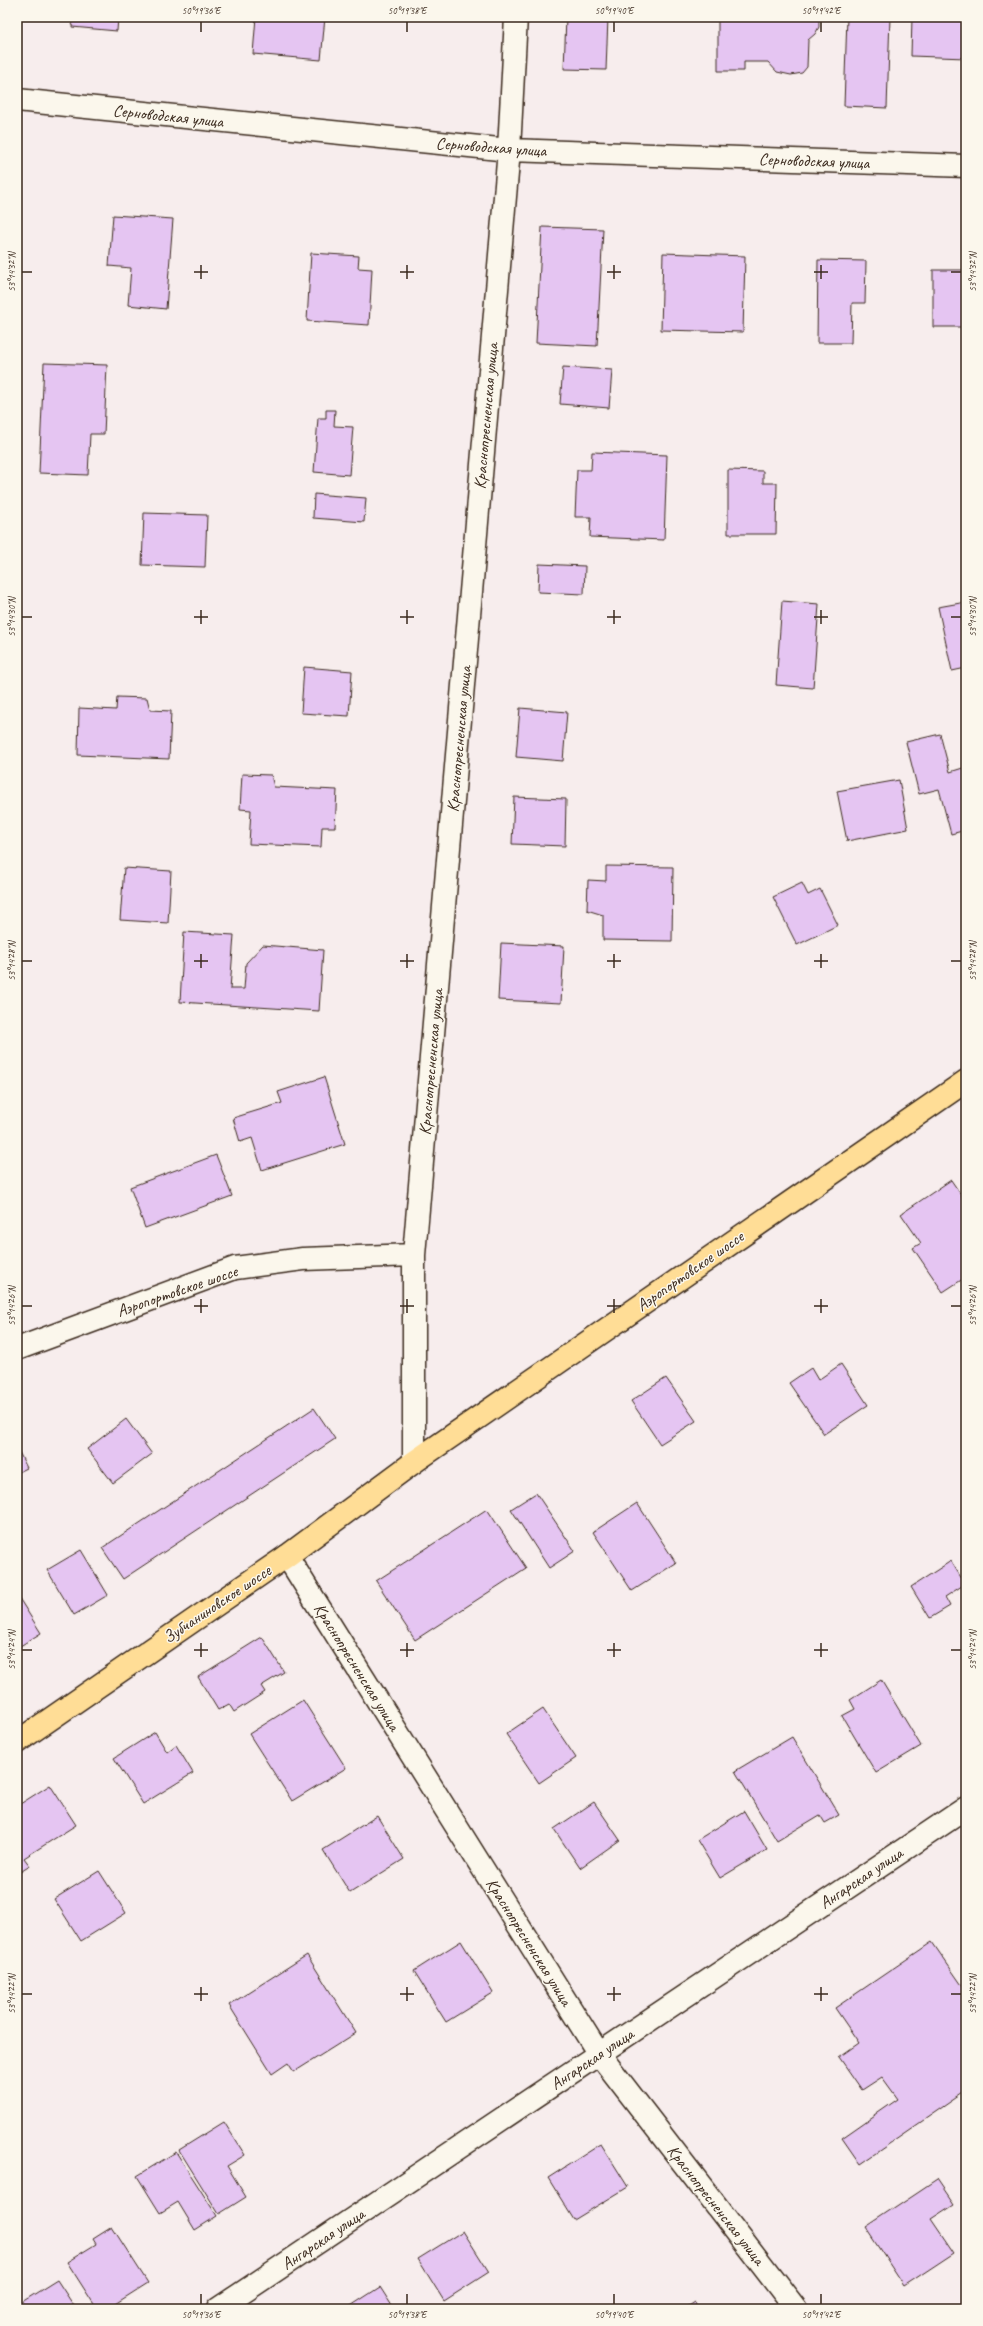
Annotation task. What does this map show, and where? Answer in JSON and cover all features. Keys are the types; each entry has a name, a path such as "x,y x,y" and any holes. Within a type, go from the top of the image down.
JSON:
{"main road":[{"name":"Аэропортовское шоссе","path":"414,1462 966,1081"},
{"name":"Зубчаниновское шоссе","path":"17,1742 287,1556 414,1462"}],"street":[{"name":"Краснопресненская улица","path":"414,1462 414,1254 509,150 516,17"},
{"name":"Серноводская улица","path":"17,100 509,150 966,166"},
{"name":"Аэропортовское шоссе","path":"17,1349 235,1268 302,1260 414,1254"},
{"name":"Краснопресненская улица","path":"287,1556 599,2054 796,2309"},
{"name":"Ангарская улица","path":"218,2309 966,1808"}],"building":[{"path":"73,17 118,17 117,31 72,27"},
{"path":"256,17 325,17 321,60 253,54"},
{"path":"566,17 608,17 606,70 564,69"},
{"path":"718,17 819,17 819,27 815,34 808,40 807,67 802,73 791,75 777,72 768,62 744,62 744,71 718,71"},
{"path":"847,17 890,17 887,108 844,106"},
{"path":"912,17 966,17 966,58 911,56"},
{"path":"113,215 173,219 166,309 128,305 131,268 109,266"},
{"path":"542,227 603,229 597,346 536,343"},
{"path":"311,253 359,256 358,268 372,269 369,325 307,321"},
{"path":"663,253 745,256 743,332 661,330"},
{"path":"818,260 866,261 865,303 852,303 851,343 817,343"},
{"path":"933,270 966,270 966,327 933,327"},
{"path":"44,363 107,365 104,434 90,434 88,475 39,473"},
{"path":"563,367 612,370 609,408 560,404"},
{"path":"326,410 335,410 334,426 353,427 349,475 314,472 318,418 326,418"},
{"path":"592,452 667,455 664,540 590,537 591,517 575,517 577,470 591,470"},
{"path":"728,470 763,471 763,483 777,483 776,534 728,534"},
{"path":"314,494 366,498 364,522 313,518"},
{"path":"144,513 207,515 205,567 142,565"},
{"path":"539,564 585,566 584,594 538,592"},
{"path":"782,601 819,604 813,688 776,685"},
{"path":"966,602 966,668 952,671 938,607"},
{"path":"304,667 352,671 349,716 301,713"},
{"path":"117,697 147,698 150,710 171,711 169,759 78,755 79,708 116,710"},
{"path":"520,708 567,712 563,761 516,757"},
{"path":"940,734 950,772 966,767 966,830 951,834 939,789 919,794 906,742"},
{"path":"242,774 271,775 274,787 337,790 335,827 322,827 321,847 249,844 251,810 240,809"},
{"path":"899,780 908,829 847,841 837,791"},
{"path":"514,797 566,799 565,846 512,844"},
{"path":"606,866 673,867 672,941 603,940 603,915 587,910 588,880 606,881"},
{"path":"124,868 171,871 168,923 120,920"},
{"path":"802,883 808,895 820,889 838,925 797,945 773,897"},
{"path":"184,932 234,935 230,989 244,989 246,963 263,945 323,950 319,1011 180,1002"},
{"path":"501,943 564,946 561,1003 498,1000"},
{"path":"324,1077 345,1144 262,1170 252,1138 240,1142 233,1118 282,1103 278,1092"},
{"path":"216,1155 232,1196 145,1228 130,1187"},
{"path":"951,1180 966,1202 966,1277 943,1292 913,1248 921,1243 901,1214"},
{"path":"841,1364 868,1405 824,1434 789,1383 811,1368 818,1380"},
{"path":"666,1378 696,1421 660,1444 631,1401"},
{"path":"314,1408 335,1439 123,1579 102,1548"},
{"path":"126,1419 152,1454 113,1483 87,1449"},
{"path":"17,1448 27,1468 17,1473"},
{"path":"536,1493 575,1551 549,1568 511,1509"},
{"path":"637,1503 676,1563 632,1591 593,1532"},
{"path":"487,1509 526,1568 415,1640 376,1581"},
{"path":"81,1550 108,1595 74,1615 47,1570"},
{"path":"951,1561 965,1584 945,1597 950,1606 930,1618 911,1587"},
{"path":"17,1595 41,1633 17,1648"},
{"path":"262,1637 284,1672 261,1686 265,1692 234,1712 229,1704 218,1710 198,1677"},
{"path":"881,1680 921,1746 876,1773 842,1716 855,1709 850,1700"},
{"path":"303,1700 346,1768 292,1801 249,1734"},
{"path":"543,1709 576,1758 539,1783 506,1734"},
{"path":"155,1732 167,1752 176,1745 193,1773 143,1804 114,1758"},
{"path":"792,1737 839,1815 825,1823 820,1815 777,1841 735,1771"},
{"path":"50,1785 76,1825 24,1858 30,1866 17,1874 17,1806"},
{"path":"594,1802 620,1840 580,1868 554,1829"},
{"path":"744,1811 767,1850 720,1878 697,1840"},
{"path":"377,1816 404,1859 350,1893 323,1850"},
{"path":"99,1871 126,1913 81,1941 54,1899"},
{"path":"461,1941 493,1993 446,2022 414,1971"},
{"path":"932,1942 966,1991 966,2091 860,2164 842,2138 898,2099 882,2077 862,2090 839,2057 859,2043 835,2008"},
{"path":"307,1955 356,2033 294,2072 288,2063 272,2074 229,2005"},
{"path":"224,2122 245,2155 227,2166 246,2197 219,2214 179,2150"},
{"path":"601,2144 628,2187 574,2220 548,2178"},
{"path":"176,2152 217,2216 195,2230 178,2202 160,2213 137,2176"},
{"path":"937,2179 954,2204 931,2219 954,2253 904,2286 865,2227"},
{"path":"112,2227 148,2283 107,2309 97,2309 67,2262 96,2244 93,2239"},
{"path":"463,2231 489,2272 444,2301 418,2259"},
{"path":"57,2280 76,2309 17,2309 17,2305"},
{"path":"380,2287 394,2309 346,2309"},
{"path":"695,2302 699,2309 684,2309"}]}
